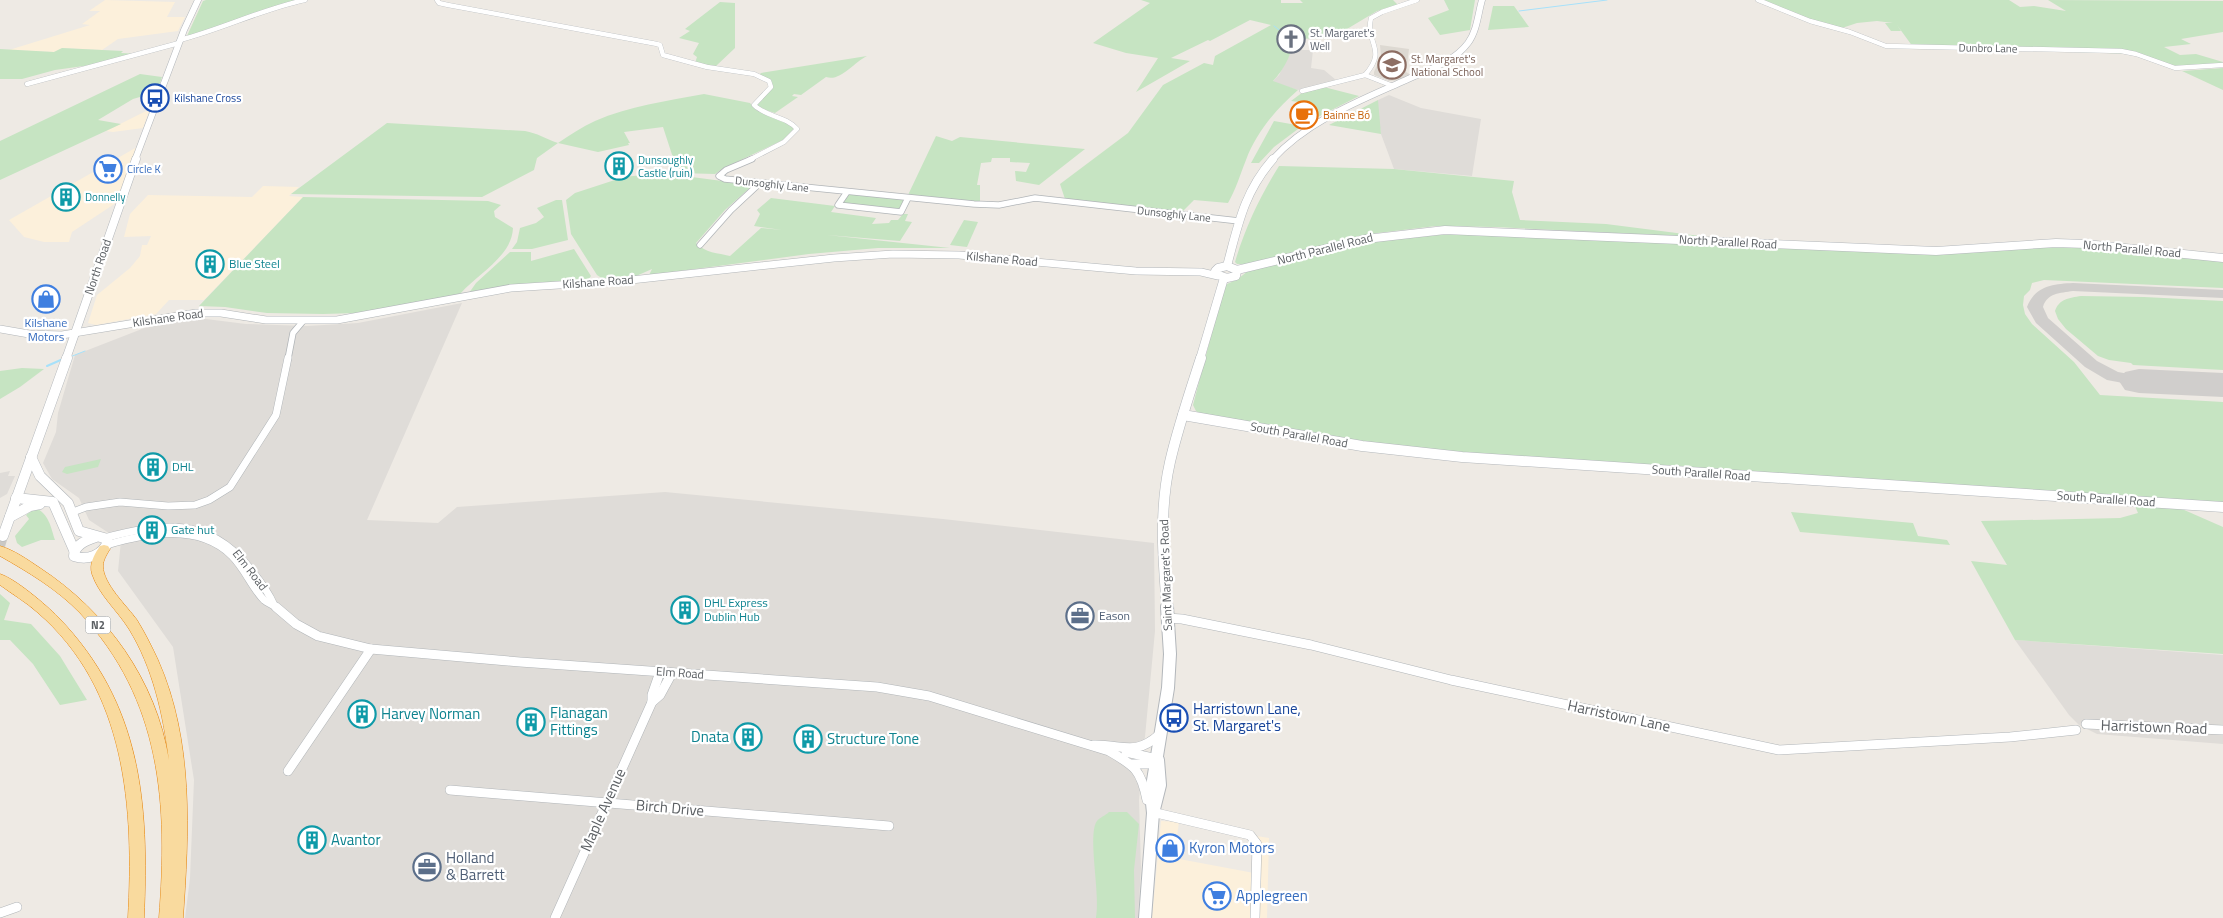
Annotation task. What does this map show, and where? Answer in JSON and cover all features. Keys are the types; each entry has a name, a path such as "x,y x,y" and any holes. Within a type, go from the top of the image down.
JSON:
{"highway":[{"path":"103,542 97,562 99,576 134,626 146,647 156,669 170,713 175,745 178,799 179,856 175,918"},
{"name":"N2","path":"2,543 85,610 120,652 144,697 152,717 167,782 171,831 167,918"},
{"name":"N2","path":"0,579 28,598 60,626 84,655 114,709 125,739 137,809 136,918"}],"main road":[{"name":"North Road","path":"2,543 16,498 97,273 140,146 179,42 198,0"},
{"path":"1219,274 1227,266 1249,192 1270,163 1289,144 1332,115 1433,67 1462,49 1472,36 1482,0"},
{"name":"North Parallel Road","path":"1219,274 1234,277 1237,274 1237,270 1366,239 1415,232 1459,229 1936,251 2056,243 2086,244 2223,258"},
{"path":"1227,266 1237,270"},
{"name":"Saint Margaret's Road","path":"1145,918 1153,813 1161,775 1158,759 1168,688 1170,654 1163,556 1164,503 1170,462 1219,274"},
{"name":"South Parallel Road","path":"1183,415 1362,446 1460,457 2223,507"},
{"path":"31,457 40,476 68,503 79,531 103,542"},
{"path":"16,498 34,494 58,493"},
{"path":"16,498 49,500 56,507 74,550 74,556 82,558 94,556 103,542"},
{"path":"10,517 36,505 47,504 56,507"},
{"path":"74,550 81,543 103,542"}],"street":[{"path":"27,84 179,42 264,10 305,0"},
{"name":"Dunsoghly Lane","path":"437,0 448,5 657,44 660,45 663,55 701,65 759,75 769,81 772,87 754,103 756,108 794,125 797,129 793,136 782,144 726,170 719,176 725,179 908,198 999,205 1035,198 1239,221"},
{"path":"1365,75 1376,57 1376,45 1370,25 1371,18 1382,12 1417,0"},
{"name":"Dunbro Lane","path":"1758,0 1810,21 1850,32 1886,46 2121,51 2136,54 2175,68 2223,65"},
{"path":"1302,91 1365,75 1393,86"},
{"path":"700,245 730,210 760,183"},
{"path":"847,192 838,206 901,212 908,198"},
{"name":"Kilshane Road","path":"0,329 47,335 74,333 196,312 221,313 266,320 360,317 511,288 640,279 863,256 959,255 1136,271 1219,274"},
{"path":"73,512 93,506 120,502 182,507 195,505 209,500 230,487 276,415 293,333 304,320"},
{"name":"Elm Road","path":"103,542 146,535 193,536 211,541 226,550 265,601 296,624 318,636 371,649 891,688 929,696 1090,746 1158,759"},
{"name":"Harristown Lane","path":"1167,618 1182,618 1311,645 1451,680 1779,750 2010,738 2076,730"},
{"path":"288,771 371,649"},
{"name":"Maple Avenue","path":"555,918 652,702 652,695 660,672"},
{"name":"Maple Avenue","path":"652,702 660,696 672,672"},
{"name":"Harristown Road","path":"2086,724 2223,730"},
{"name":"Elm Road","path":"1090,746 1104,743 1127,749 1141,749 1150,745 1161,732"},
{"name":"Elm Road","path":"1109,751 1131,764 1143,780 1145,796 1153,813"},
{"path":"1131,764 1148,764 1158,759"},
{"name":"Birch Drive","path":"450,790 889,826"},
{"path":"1153,813 1250,834 1258,844 1255,918"},
{"path":"0,913 18,907"}],"shaded area":[{"path":"105,0 175,2 167,17 185,17 178,31 118,39 102,50 63,48 54,52 9,50 90,25 82,24 100,11 89,11"},
{"name":"St. Margaret's National School","path":"1380,45 1409,49 1406,72 1411,75 1401,80 1389,81 1374,75 1381,56"},
{"path":"1292,50 1313,50 1311,68 1324,70 1336,80 1298,90 1272,82 1279,75"},
{"path":"1389,95 1421,108 1481,119 1472,176 1394,169 1381,134 1378,114 1378,100"},
{"path":"150,109 143,128 113,132 106,131"},
{"path":"137,147 116,203 72,232 69,242 44,242 24,237 9,220"},
{"path":"263,186 299,187 289,196 303,197 204,300 169,300 156,314 96,325 88,323 97,295 130,268 140,256 142,245 147,245 151,236 124,237 130,214 148,195 252,197"},
{"path":"462,303 367,520 438,523 457,507 665,492 943,519 1154,543 1155,631 1139,800 1141,868 1138,918 185,918 190,878 194,780 173,647 118,571 121,541 89,520 79,498 52,479 43,463 56,432 58,413 75,355 147,327 198,318 246,324 307,326 358,323"},
{"path":"10,471 8,476 15,476 7,494 0,498 0,473"},
{"path":"2015,640 2223,655 2223,744 2097,734 2079,725 2069,715"},
{"name":"Applegreen","path":"1161,821 1179,822 1174,858 1254,873 1257,844 1250,835 1269,838 1267,918 1152,918"}],"green space":[{"path":"300,0 265,9 186,38 203,1"},
{"path":"1141,0 1281,0 1281,3 1303,3 1300,0 1393,0 1398,5 1377,11 1332,38 1293,39 1287,61 1273,81 1298,90 1275,113 1255,140 1228,203 1194,200 1181,213 1065,199 1060,184 1128,133 1163,85 1204,63 1213,65 1215,56 1271,25 1250,20 1210,41 1208,40 1171,58 1190,61 1136,92 1158,58 1126,53 1093,43 1150,3"},
{"path":"1444,0 1475,0 1470,30 1440,35 1428,18 1449,10"},
{"path":"1764,0 2009,0 2020,7 2034,6 2066,11 2048,0 2223,1 2223,32 2181,39 2191,44 2164,47 2180,55 2196,54 2223,62 2223,64 2175,67 2139,54 1913,47 1897,25 1901,31 1891,31 1885,23 1893,23 1877,21 1857,23 1842,28 1812,21"},
{"path":"720,2 735,3 735,48 716,66 695,63 697,57 693,54 699,43 679,38 690,31 685,29"},
{"path":"1493,6 1514,6 1529,27 1488,30"},
{"path":"62,48 123,51 121,53 139,54 98,64 55,70 22,79 0,79 0,49 54,52"},
{"path":"867,56 836,77 826,77 801,95 794,94 792,96 798,97 775,113 755,107 771,83 759,75 761,73"},
{"path":"2223,68 2223,90 2182,71"},
{"path":"140,74 162,77 157,92 133,99 98,120 121,124 0,180 0,141"},
{"path":"1320,86 1359,96 1312,120 1307,119 1310,111 1305,110 1307,103 1291,101 1303,92"},
{"path":"704,94 750,103 756,110 786,122 794,128 787,138 715,174 678,173 663,127 624,132 630,143 628,143 629,145 598,152 558,143 585,126 621,111"},
{"path":"1378,100 1381,134 1329,125"},
{"path":"1274,121 1302,126 1274,147 1259,163 1251,163"},
{"path":"387,123 525,131 558,143 537,158 534,170 482,197 291,194"},
{"path":"936,136 952,141 960,137 1085,149 1039,185 1016,181 1015,171 1026,172 1030,163 1010,162 1010,158 992,158 991,162 981,163 977,185 980,185 980,202 908,195"},
{"path":"1279,166 1394,169 1514,181 1512,192 1520,220 1606,224 1716,238 1495,227 1436,226 1351,238 1250,264 1237,264 1235,262 1248,225"},
{"path":"661,173 753,185 725,210 696,243 703,249 712,252 730,256 761,228 782,230 754,226 760,214 757,210 771,198 835,206 831,212 876,218 872,224 889,223 891,220 898,220 903,214 908,214 905,221 912,222 900,241 827,235 950,248 878,248 809,254 649,275 652,269 634,277 603,279 597,275 571,234 566,200 575,193 624,177"},
{"path":"847,193 906,199 900,211 841,204"},
{"path":"303,197 488,201 501,205 494,211 495,217 513,228 511,238 501,256 461,293 456,295 357,313 267,313 225,307 199,306"},
{"path":"556,200 562,200 568,240 532,249 512,249 517,242 520,228 536,223 544,217 537,208"},
{"path":"964,220 978,222 967,247 950,245"},
{"path":"1468,232 1945,253 2060,245 2223,259 2223,288 2044,280 2032,283 2030,290 2024,296 2023,305 2025,314 2032,324 2074,362 2100,395 2223,402 2223,504 1405,449 1204,416 1196,411 1193,405 1223,290 1227,284 1238,279 1249,270 1350,244"},
{"path":"574,249 591,276 588,280 531,283 469,293 476,283 510,252 531,252 531,261"},
{"path":"2081,296 2223,301 2223,370 2133,365 2098,356 2066,329 2058,319 2055,311 2062,302 2069,298"},
{"path":"22,368 44,369 0,399 0,371"},
{"path":"101,459 98,467 67,474 62,472 65,467"},
{"path":"2135,506 2182,509 2223,527 2223,654 2015,640 1971,561 2007,565 1981,521 2120,518 2138,513"},
{"path":"35,508 40,510 46,517 55,540 41,540 22,547 17,543 15,536 29,519 26,515"},
{"path":"1791,512 1913,523 1918,536 1947,540 1950,545 1800,532"},
{"path":"0,594 10,603 4,620 31,624 60,656 87,700 60,705 33,664 10,640 0,640"},
{"path":"1109,812 1127,812 1139,824 1134,870 1135,918 1096,918 1097,895 1094,828 1097,821"}],"waterway":[{"path":"1519,11 1607,0"},
{"path":"1274,26 1291,39"},
{"path":"70,357 85,351"},
{"path":"47,366 63,359"}],"taxiway":[{"path":"2139,381 2113,376 2091,364 2041,320 2035,307 2038,298 2052,289 2073,287 2223,294"}],"runway":[{"path":"2139,381 2223,385"}],"tunnel":[{"path":"0,546 3,536"}],"place":[{"name":"St. Margaret's Well","path":"1291,39"},
{"name":"St. Margaret's National School","path":"1392,65"},
{"name":"Kilshane Cross","path":"155,98"},
{"name":"Bainne Bó","path":"1304,115"},
{"name":"Dunsoughly Castle (ruin)","path":"619,166"},
{"name":"Circle K","path":"108,169"},
{"name":"Donnelly","path":"66,197"},
{"name":"Blue Steel","path":"210,264"},
{"name":"Kilshane Motors","path":"46,299"},
{"name":"DHL","path":"153,467"},
{"name":"Gate hut","path":"152,530"},
{"name":"DHL Express Dublin Hub","path":"685,610"},
{"name":"Eason","path":"1080,616"},
{"name":"Harvey Norman","path":"362,714"},
{"name":"Harristown Lane, St. Margaret's","path":"1174,718"},
{"name":"Flanagan Fittings","path":"531,722"},
{"name":"Dnata","path":"748,737"},
{"name":"Structure Tone","path":"808,739"},
{"name":"Avantor","path":"312,840"},
{"name":"Kyron Motors","path":"1170,848"},
{"name":"Holland & Barrett","path":"427,867"},
{"name":"Applegreen","path":"1217,896"}]}
